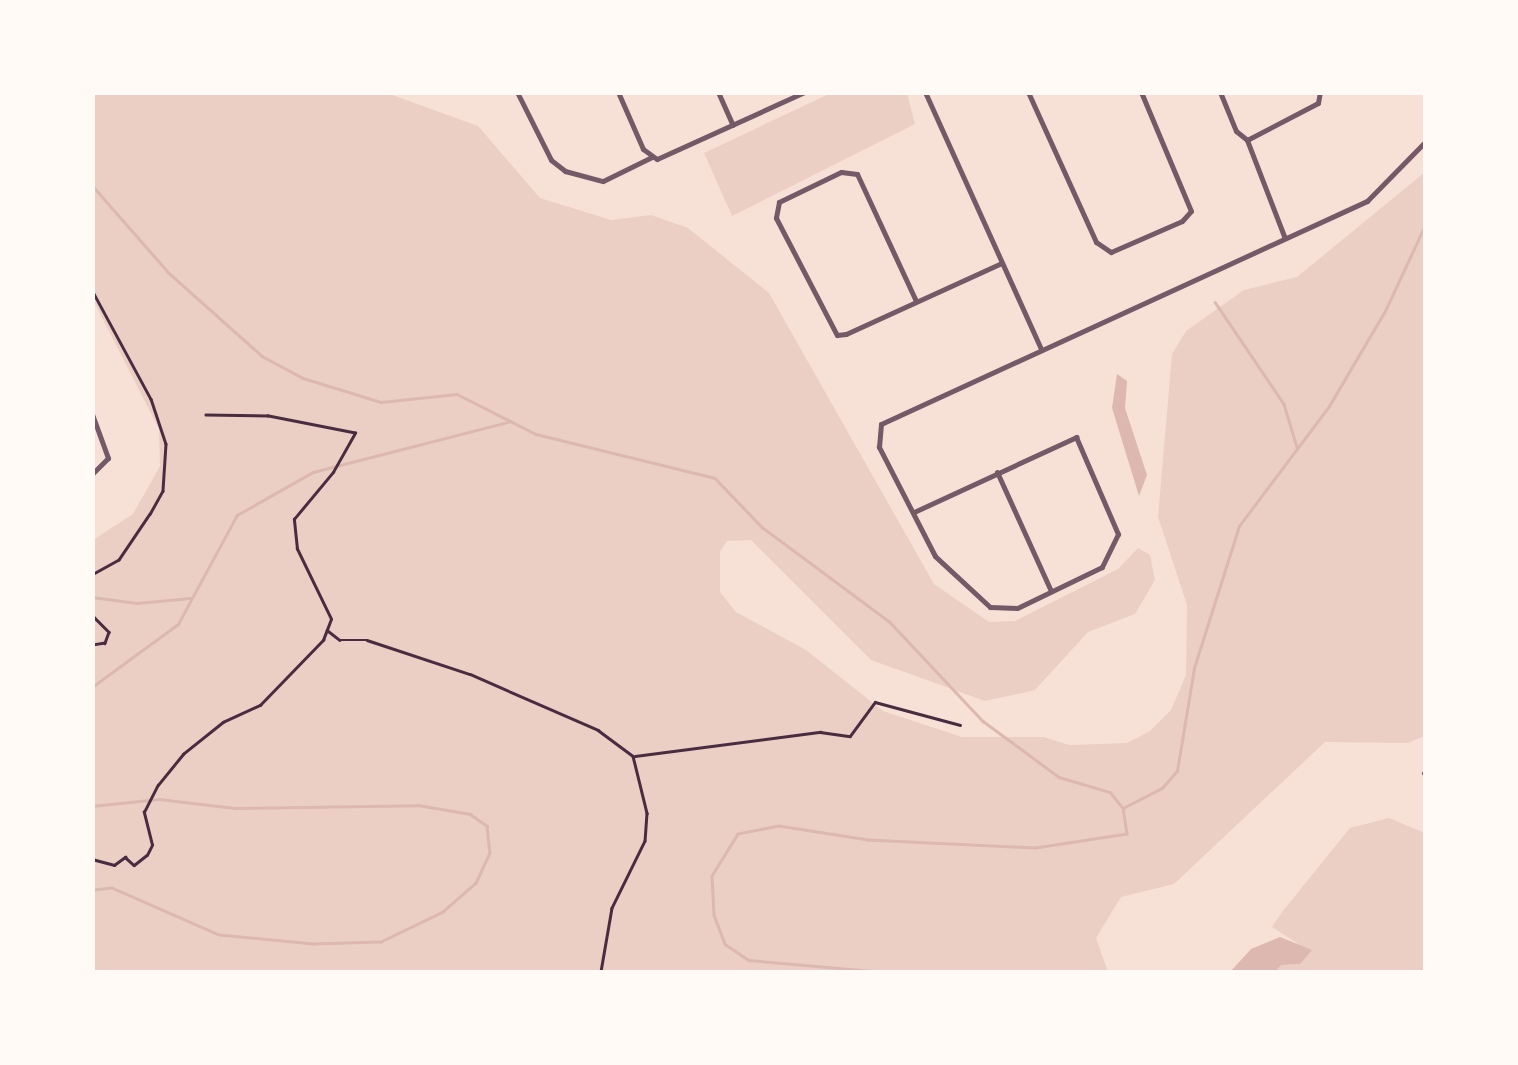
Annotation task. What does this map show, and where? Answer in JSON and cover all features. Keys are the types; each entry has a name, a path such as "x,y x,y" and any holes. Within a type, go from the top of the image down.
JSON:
{"street":[{"path":"516,92 546,152 565,171 603,181 805,92"},
{"path":"618,92 652,157"},
{"path":"718,92 733,125"},
{"path":"925,92 1042,349"},
{"path":"1028,92 1096,242 1111,252 1182,221 1192,210 1141,92"},
{"path":"1220,92 1236,131 1247,140 1284,238"},
{"path":"1247,140 1318,103 1320,92"},
{"path":"914,512 1069,437 1081,442 1116,522 1117,546 1102,567 1017,608 990,607 935,556 879,447 878,431 890,417 1366,201 1426,140"},
{"path":"916,301 857,174 841,172 779,202 776,218 832,333 846,334 1002,262"},
{"path":"92,414 108,458 92,474"},
{"path":"996,472 1051,591"}],"path":[{"path":"92,290 166,437 162,491 150,514 119,560 92,575"},
{"path":"92,859 114,864 126,857 134,865 147,855 152,845 144,812 183,754 260,705 326,630 331,619 297,549 294,519 334,471 354,439 350,428 206,415"},
{"path":"92,615 109,632 105,643 92,645"},
{"path":"326,630 340,640 366,640 446,664 581,721 634,756 820,732 850,736 875,702 960,725"},
{"path":"601,972 612,908 645,840 646,813 634,756"}],"shaded area":[{"path":"93,93 387,93 478,126 540,198 611,220 651,215 688,228 769,293 934,584 989,622 1015,621 1118,569 1138,548 1150,555 1155,580 1135,614 1088,632 1035,690 985,701 871,660 751,540 727,541 720,552 720,592 736,612 806,650 883,711 962,737 1044,737 1069,745 1127,743 1150,731 1171,710 1186,675 1187,605 1158,517 1172,354 1186,331 1244,290 1297,277 1425,172 1425,736 1407,743 1325,742 1174,884 1121,897 1096,938 1108,972 93,972 93,540 133,514 160,466 159,429 93,300"},
{"path":"831,93 907,93 915,124 732,216 704,153"},
{"path":"1117,374 1127,381 1125,408 1147,475 1139,496 1112,408"},
{"path":"1389,818 1425,833 1425,972 1275,972 1280,965 1300,964 1297,943 1272,927 1282,912 1350,828"},
{"path":"1280,937 1312,950 1300,964 1281,965 1275,972 1230,972 1251,949"}],"waterway":[{"path":"92,185 169,273 262,356 303,378 381,402 457,394 536,434 715,478 762,527 890,622 983,721 1059,777 1110,792 1123,808 1127,834 1036,848 868,840 779,826 738,834 712,876 714,915 725,944 749,960 883,972"},
{"path":"1123,808 1162,788 1177,771 1194,668 1239,526 1329,406 1385,311 1426,223"},
{"path":"1215,302 1284,404 1297,447"},
{"path":"92,687 178,624 237,515 313,472 511,421"},
{"path":"92,597 137,603 190,598"},
{"path":"92,806 159,799 236,808 418,805 470,814 487,826 490,853 476,883 443,912 381,942 313,944 219,935 112,888 92,890"}]}
